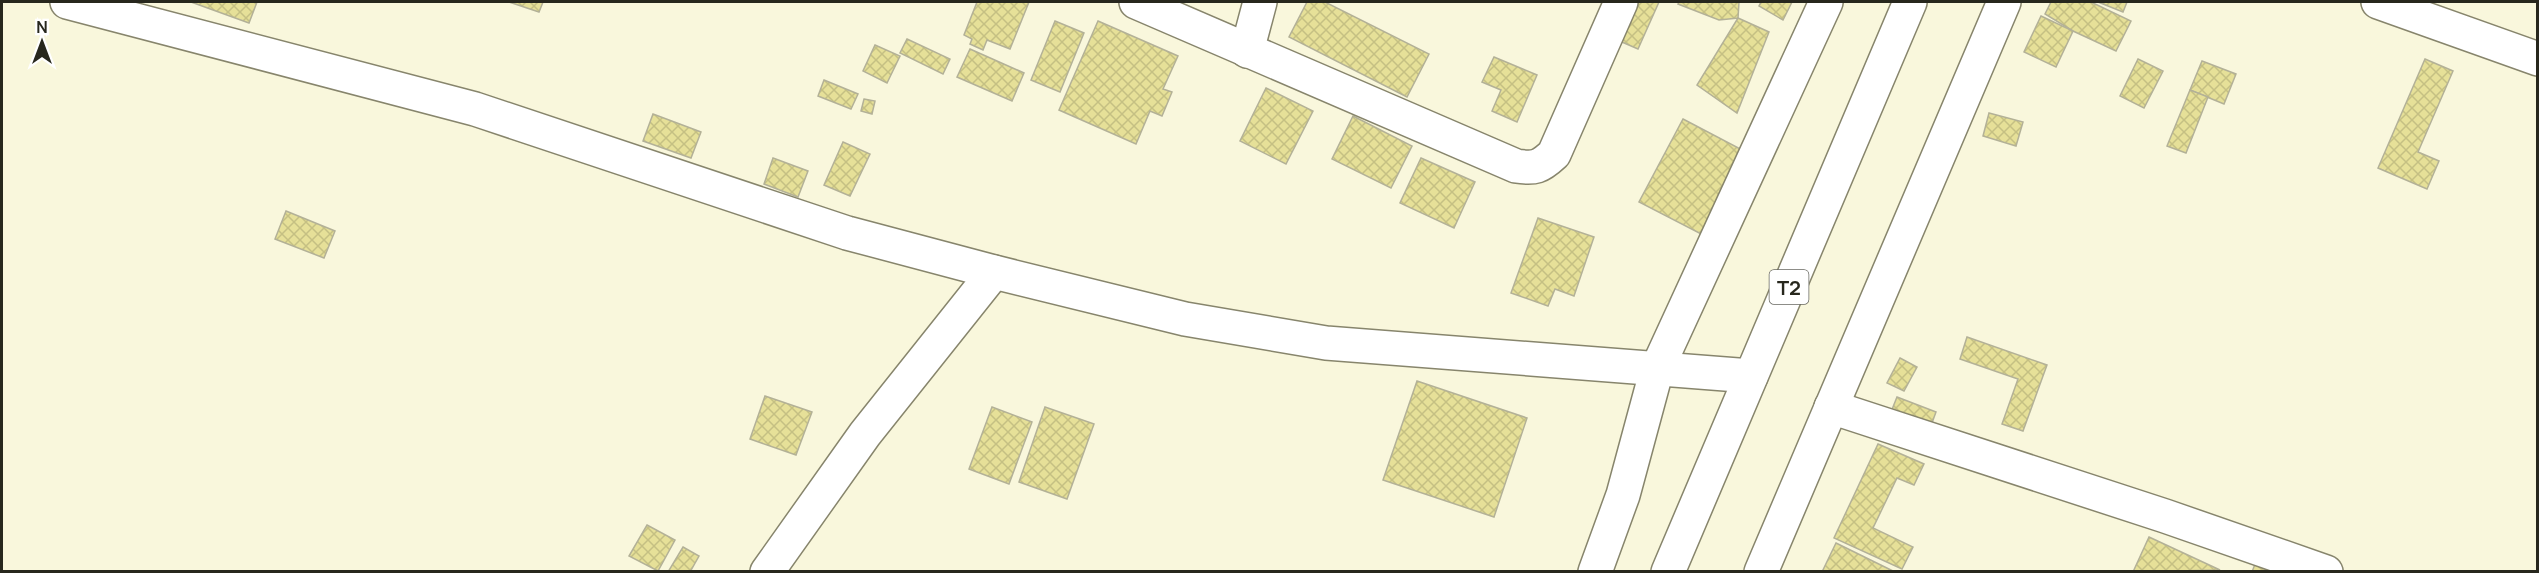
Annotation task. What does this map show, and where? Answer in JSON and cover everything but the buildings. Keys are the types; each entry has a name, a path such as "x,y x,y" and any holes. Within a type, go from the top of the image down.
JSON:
{"main road":[{"path":"67,2 475,110 847,233 1185,319 1326,343 1751,376"},
{"path":"1136,2 1516,166 1531,168 1544,163 1554,154 1622,2"},
{"path":"1247,51 1260,2"},
{"path":"1595,572 1623,495 1657,369 1826,2"},
{"name":"T2","path":"1668,572 1910,2"},
{"path":"1761,572 2004,2"},
{"path":"2378,2 2538,59"},
{"path":"767,572 865,434 994,272"},
{"path":"1831,407 2165,516 2326,572"}]}
